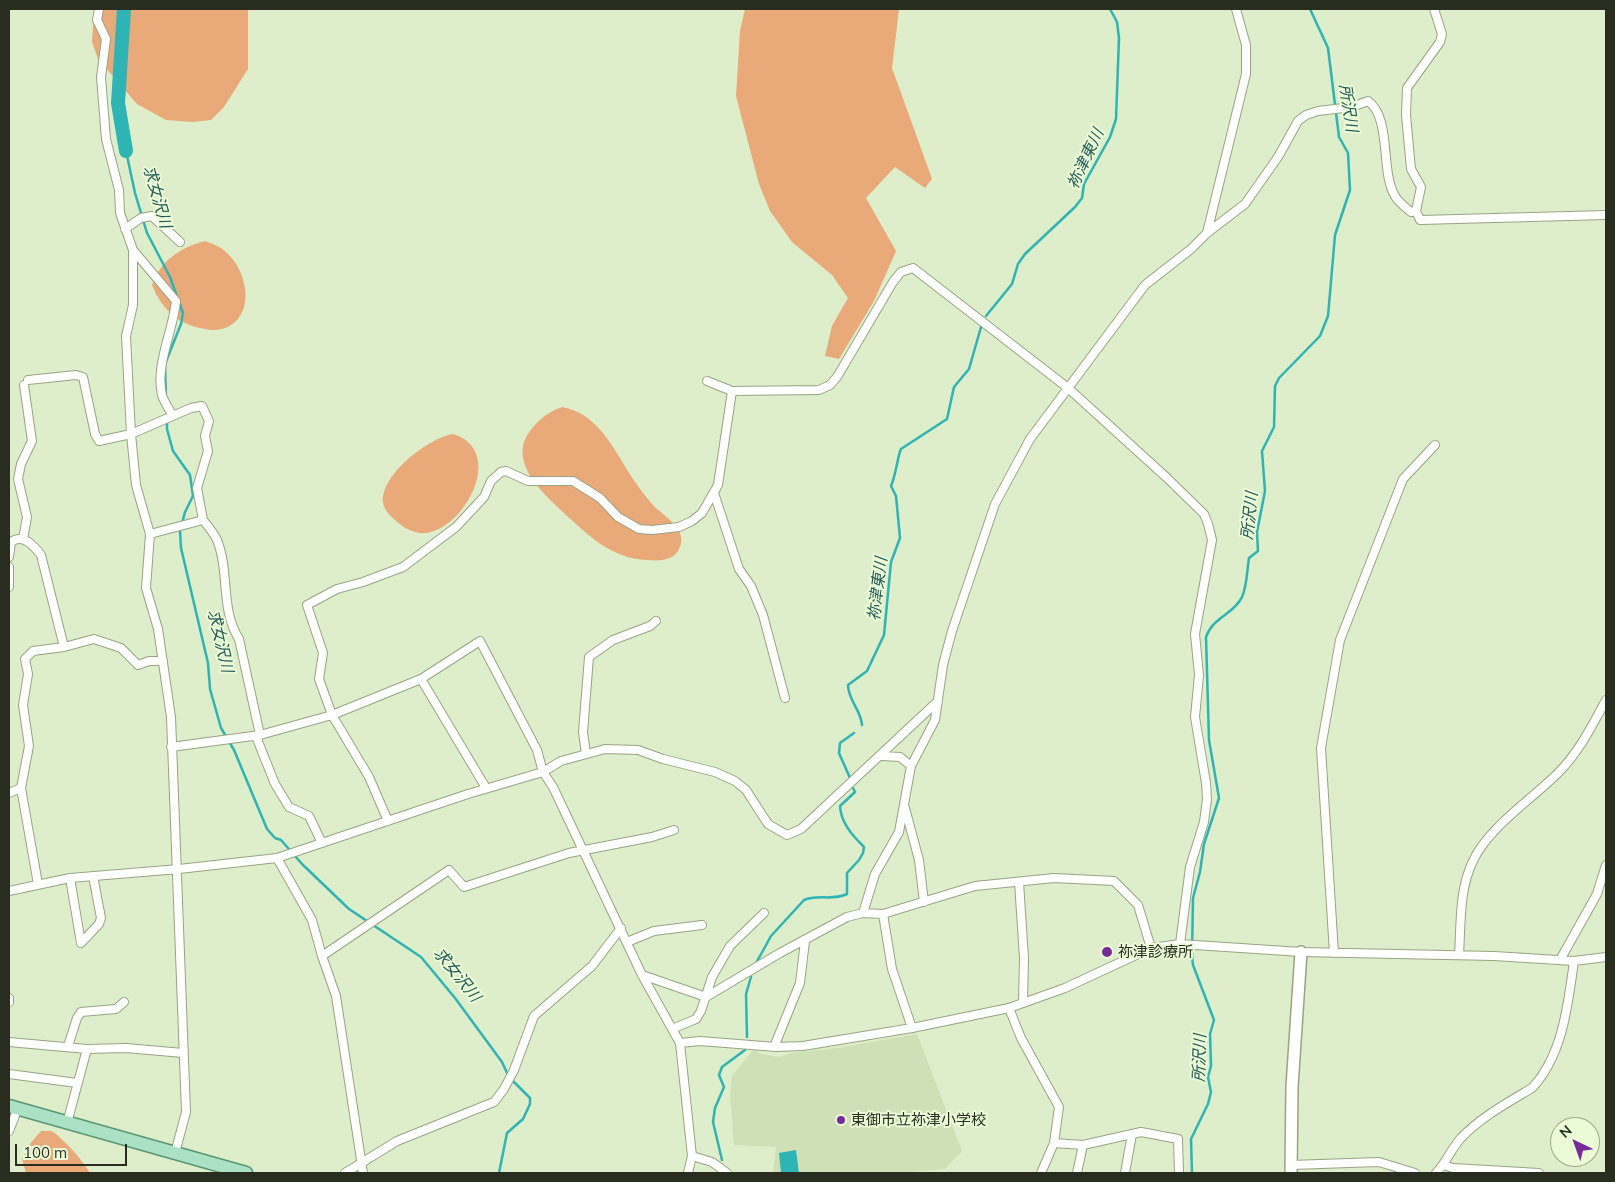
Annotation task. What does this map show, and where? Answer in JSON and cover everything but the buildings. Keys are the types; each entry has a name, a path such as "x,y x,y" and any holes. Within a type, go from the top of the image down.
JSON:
{"main road":[{"path":"13,1107 246,1173"}],"street":[{"path":"99,9 97,20 106,39 101,77 106,139 119,190 120,213 133,250 176,301 174,322 159,375 162,397 173,416"},
{"path":"1207,233 1246,74 1246,45 1236,9"},
{"path":"1434,9 1442,34 1440,42 1407,88 1405,104 1411,169 1421,187 1416,210 1420,220 1606,215"},
{"path":"863,912 875,874 899,832 905,808 911,766 935,720 952,631 995,504 1030,438 1145,285 1245,204 1278,157 1298,121 1306,115 1318,111 1352,107 1368,100 1372,104 1380,123 1394,195 1411,212 1416,210"},
{"path":"125,229 141,218 152,216 180,242"},
{"path":"133,250 134,305 126,336 131,434 136,484 150,534 146,588 158,629 171,717 171,747 179,870 186,1112 175,1153"},
{"path":"706,381 732,391 819,390 830,385 837,377 893,282 901,272 913,268 1068,388 1204,514 1212,540 1195,634 1199,675 1195,717 1207,799 1204,822 1190,868 1180,944"},
{"path":"24,539 27,517 18,479 21,464 32,442 26,383 76,375 83,377 95,434 100,441 131,434 202,406 207,413 209,421 205,436 208,451 197,488 203,520 217,539 223,562 226,601 233,629 239,639 260,735 257,739 275,784 289,807 309,816 322,843"},
{"path":"388,821 369,777 332,715 319,679 323,653 307,605 337,589 363,582 403,567 456,527 477,506 492,481 501,472 511,472 528,481 573,481 600,498 618,517 633,527 652,530 679,527 692,521 708,507 718,485 732,391"},
{"path":"1334,953 1321,748 1340,640 1403,479 1435,445"},
{"path":"714,493 739,569 751,586 763,615 785,698"},
{"path":"150,534 203,520"},
{"path":"9,557 11,542 15,539 24,539 34,545 41,555 64,647"},
{"path":"9,567 9,587"},
{"path":"586,754 583,732 589,657 613,640 650,626 656,621"},
{"path":"38,884 21,788 29,746 23,705 28,674 25,659 34,651 64,647 94,639 121,648 138,665 149,661 163,661"},
{"path":"171,747 260,735 332,715 421,679 480,641 537,750 543,772 553,787 642,975 680,1043 692,1156 688,1173"},
{"path":"421,679 486,788"},
{"path":"1459,955 1465,881 1473,860 1486,840 1565,765 1582,744 1606,700"},
{"path":"9,891 70,878 179,870 277,858 486,788 543,772 561,761 605,749 638,750 663,759 715,772 735,781 746,790 768,824 786,835 802,829 882,756 938,701"},
{"path":"882,756 900,756 911,766"},
{"path":"9,793 21,788"},
{"path":"905,808 918,860 924,902"},
{"path":"322,956 449,870 464,887 582,850 652,837 674,830"},
{"path":"277,858 312,920 336,996 362,1169"},
{"path":"1560,960 1597,894 1606,865"},
{"path":"70,878 81,943 99,924 101,918 93,876"},
{"path":"642,975 706,997 847,917 863,912 884,914 975,886 1054,878 1114,881 1138,904 1151,948"},
{"path":"1020,882 1024,958 1023,1002"},
{"path":"672,1029 696,1019 701,1011 712,977 730,946 764,913"},
{"path":"884,914 892,969 912,1028"},
{"path":"627,942 654,931 702,925"},
{"path":"345,1173 362,1169 397,1140 494,1102 504,1089 514,1070 534,1016 592,966 621,928"},
{"path":"774,1047 800,983 804,940"},
{"path":"680,1043 700,1041 774,1047 803,1046 912,1028 1009,1008 1065,988 1151,948 1180,944 1301,952 1459,955 1574,961 1606,957"},
{"path":"1301,952 1292,1087 1291,1169 1379,1162 1415,1173"},
{"path":"1436,1173 1444,1165 1460,1139 1476,1125 1532,1088 1539,1080 1552,1058 1564,1020 1574,961"},
{"path":"68,1046 81,1012 116,1009 124,1002"},
{"path":"1009,1008 1021,1038 1059,1107 1054,1143 1041,1173"},
{"path":"9,1042 87,1049 126,1048 183,1053"},
{"path":"67,1123 87,1049"},
{"path":"9,1074 77,1083"},
{"path":"9,1131 13,1107"},
{"path":"1054,1143 1083,1145 1141,1132 1178,1139 1179,1173"},
{"path":"1125,1173 1132,1134"},
{"path":"1077,1173 1083,1145"},
{"path":"692,1156 712,1162 727,1173"},
{"path":"1444,1165 1453,1168 1539,1173"}],"shaded area":[{"path":"94,9 248,9 248,69 224,107 211,120 193,122 166,120 137,104 98,59 92,42"},
{"path":"745,9 899,9 892,68 932,179 925,188 895,167 866,198 896,251 874,301 839,359 825,356 832,326 848,298 832,275 792,242 770,211 759,184 736,96 740,31"},
{"path":"205,241 223,249 234,261 243,280 245,290 243,310 238,318 228,327 218,330 196,327 179,320 166,309 152,285 160,269 172,256 188,247"},
{"path":"562,407 576,411 598,427 652,504 679,530 681,543 678,551 672,557 664,560 634,559 601,544 556,505 530,476 523,454 524,443 530,431 540,419"},
{"path":"453,434 469,443 477,456 478,471 474,488 466,504 455,518 441,528 426,533 410,530 395,520 385,509 383,502 384,491 398,469 408,459 432,442"},
{"name":"東御市立祢津小学校","path":"917,1034 962,1151 945,1169 902,1173 773,1173 776,1147 734,1145 730,1095 732,1076 753,1050 761,1054 779,1057 791,1053 831,1049"},
{"path":"41,1131 52,1131 58,1136 78,1156 90,1173 26,1173 22,1159 29,1145"}],"water":[{"path":"796,1150 799,1173 781,1173 779,1153"}],"waterway":[{"name":"求女沢川","path":"124,9 118,103 126,151"},
{"name":"祢津東川","path":"986,316 1012,284 1018,264 1025,254 1075,207 1082,198 1084,184 1110,137 1116,119 1119,38 1117,22 1110,9"},
{"name":"所沢川","path":"1192,1173 1191,1139 1208,1104 1211,1092 1208,1077 1211,1066 1210,1034 1214,1020 1193,965 1192,955 1193,898 1200,872 1204,844 1219,798 1209,740 1206,637 1213,625 1234,608 1242,597 1249,558 1258,551 1257,532 1265,491 1262,451 1274,427 1275,386 1279,378 1320,336 1328,316 1335,235 1350,190 1348,153 1339,137 1328,48 1310,9"},
{"name":"求女沢川","path":"126,151 135,193 147,233 170,277 183,313 181,324 165,364 166,398"},
{"name":"祢津東川","path":"862,725 848,685 867,671 884,635 891,562 900,538 896,496 891,486 900,452 901,449 947,419 954,387 969,369 981,327"},
{"name":"求女沢川","path":"167,411 167,429 173,451 190,475 193,496 185,512 180,531 181,548 208,663 210,689 221,728 234,750 267,829 275,838 281,840 302,864 349,909 421,957 455,998 502,1062 508,1075"},
{"name":"祢津東川","path":"850,778 839,753 840,743 854,733"},
{"name":"祢津東川","path":"755,965 771,936 804,900 847,894 847,873 859,860 864,847 855,838 842,818 840,806 855,792 853,788"},
{"name":"祢津東川","path":"747,1037 746,994 751,977"},
{"name":"祢津東川","path":"722,1160 713,1122 715,1108 724,1087 719,1075 722,1067 745,1050"},
{"name":"求女沢川","path":"499,1173 507,1133 523,1119 530,1104 530,1098 512,1080"}],"place":[{"name":"祢津診療所","path":"1107,952"},
{"name":"東御市立祢津小学校","path":"841,1120"}]}
